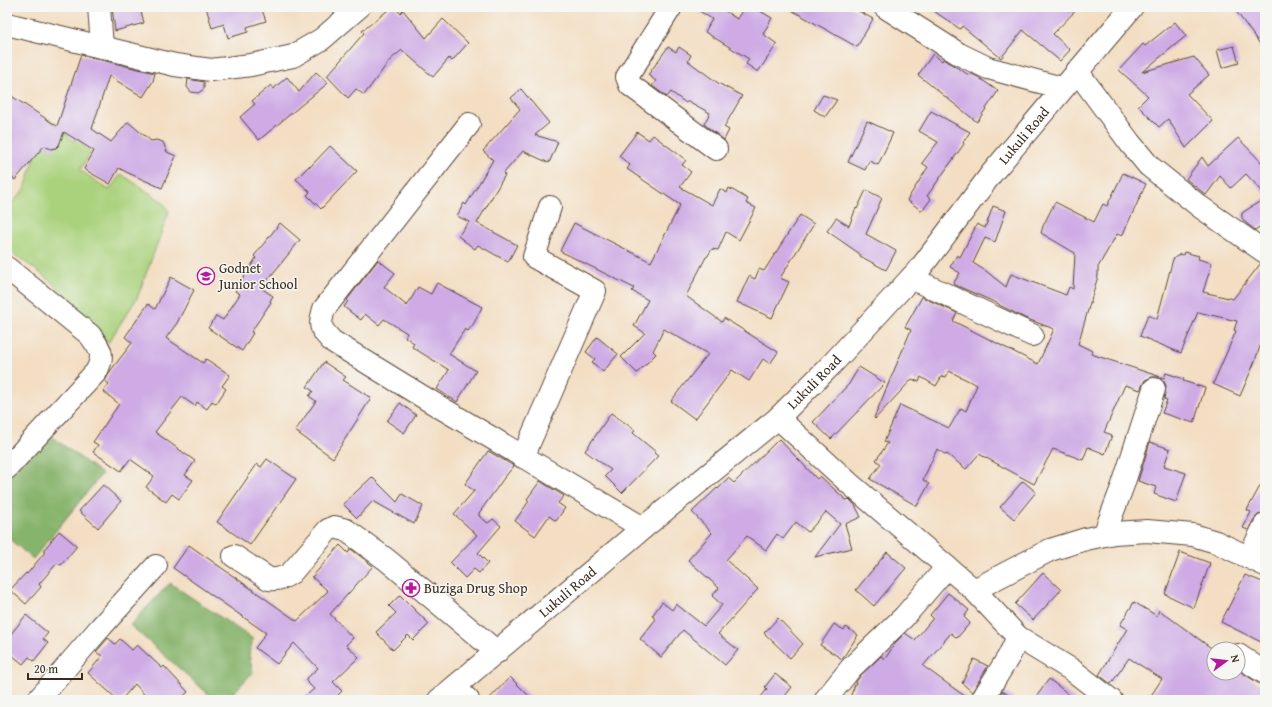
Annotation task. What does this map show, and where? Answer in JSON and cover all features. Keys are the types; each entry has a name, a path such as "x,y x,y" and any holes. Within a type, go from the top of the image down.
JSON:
{"street":[{"path":"99,7 102,46"},
{"path":"7,24 175,65 211,70 251,65 293,56 322,39 359,7"},
{"path":"671,7 627,77 630,85 716,149"},
{"path":"885,7 908,13 959,54 988,68 1062,88"},
{"name":"Lukuli Road","path":"454,696 497,652 643,528 778,418 832,364 922,266 992,173 1062,88 1132,7"},
{"path":"1077,71 1130,143 1149,166 1199,206 1265,252"},
{"path":"469,124 324,309 320,323 324,332 332,341 643,528"},
{"path":"523,457 595,291 534,257 550,207"},
{"path":"7,268 90,336 100,349 101,361 96,372 7,468"},
{"path":"911,278 1032,335"},
{"path":"1104,535 1123,485 1154,389"},
{"path":"778,418 849,483 974,590 1018,637 1072,670 1111,700"},
{"path":"974,590 1050,550 1086,539 1114,533 1147,531 1193,535 1216,542 1257,561 1265,525"},
{"path":"234,556 269,579 276,580 291,573 328,530 334,527 346,530 399,569 497,652"},
{"path":"38,700 156,566"},
{"path":"826,699 851,668 904,617 947,567"},
{"path":"982,700 1009,656 1018,637"},
{"path":"1246,660 1265,673"}],"green space":[{"path":"49,119 74,141 82,131 87,136 82,145 91,152 80,170 109,190 121,174 163,202 169,212 137,298 108,343 86,316 49,280 22,259 7,250 7,208 25,189 37,149"},
{"path":"47,433 102,474 33,559 7,537 7,479"},
{"path":"170,583 253,639 249,655 253,672 227,700 215,700 130,625"}],"building":[{"path":"112,7 140,7 144,23 115,31"},
{"path":"206,7 261,7 266,21 247,27 248,32 228,38 224,24 212,28"},
{"path":"392,7 395,7 400,13 403,10 426,38 443,19 468,43 452,61 449,58 433,77 402,50 390,60 364,95 356,89 348,98 327,76 364,33 362,31"},
{"path":"693,7 719,7 737,19 744,7 753,7 772,18 763,34 777,44 758,72 746,64 749,59 705,32 712,19"},
{"path":"786,7 851,7 873,19 857,47"},
{"path":"928,7 1079,7 1053,34 1070,50 1060,61 1023,30 1001,58 962,26 960,29"},
{"path":"1233,7 1265,7 1265,51"},
{"path":"1175,22 1186,36 1142,72 1194,57 1209,75 1187,94 1213,121 1186,148 1168,119 1159,127 1138,106 1148,96 1119,70 1143,44 1145,46"},
{"path":"1234,46 1239,63 1222,68 1217,50"},
{"path":"668,47 676,52 679,47 691,55 688,61 718,83 742,96 724,127 729,130 724,140 704,124 710,113 688,101 686,103 671,92 667,97 652,86 656,81 648,75"},
{"path":"933,54 942,61 943,59 969,75 970,73 978,77 998,91 977,122 918,75"},
{"path":"81,55 155,73 153,81 143,97 109,76 92,129 111,142 128,122 151,141 156,140 163,142 167,152 176,156 162,188 119,168 110,184 84,169 94,151 64,132 59,145 56,148 51,149 44,146 15,180 7,173 7,93 57,126"},
{"path":"316,72 328,83 259,140 240,117 255,104 252,101 271,85 273,89 287,77 299,92"},
{"path":"188,79 204,82 204,89 198,93 191,92 187,87"},
{"path":"521,89 549,123 535,135 558,142 549,163 523,151 503,174 505,175 477,223 517,245 508,262 478,245 475,249 458,236 469,222 457,216 464,203 466,205 493,160 483,151 520,109 511,98"},
{"path":"823,95 837,100 825,117 814,110"},
{"path":"931,111 970,132 963,142 964,144 927,196 931,199 922,211 907,200 928,167 922,163 938,142 919,131"},
{"path":"867,121 893,133 878,165 869,161 865,170 848,162"},
{"path":"637,132 649,140 653,135 686,160 682,165 691,172 680,187 712,205 720,189 727,193 729,188 748,199 746,203 756,208 739,240 726,232 718,250 712,249 706,257 686,296 722,322 724,318 778,352 770,364 763,359 749,381 732,370 695,419 671,401 708,354 664,329 653,351 656,354 637,373 621,357 645,333 634,326 648,300 632,291 634,288 560,251 574,223 651,262 680,205 627,169 630,165 619,156"},
{"path":"1238,138 1265,166 1265,194 1246,174 1231,188 1220,176 1206,195 1186,179 1202,157 1208,166"},
{"path":"330,146 357,171 321,209 307,195 310,192 296,179"},
{"path":"1123,173 1146,184 1122,236 1117,234 1098,267 1098,276 1078,344 1092,351 1091,354 1164,378 1166,373 1184,379 1183,381 1205,388 1194,423 1162,413 1167,400 1164,399 1166,386 1164,381 1158,377 1152,377 1145,380 1140,390 1125,385 1104,432 1112,435 1105,454 1088,447 1083,460 1053,449 1034,484 979,454 966,469 947,454 946,455 937,449 923,480 929,484 917,506 870,479 881,464 876,460 888,443 884,442 900,405 949,428 961,408 966,411 977,385 949,371 946,377 942,376 936,386 921,377 919,382 912,379 875,419 874,418 911,330 905,327 922,297 957,313 953,321 1038,364 1054,329 1025,318 999,304 953,284 960,273 950,267 957,255 960,257 977,224 985,228 993,206 1006,211 995,242 985,238 973,263 1006,287 1011,274 1066,295 1069,287 1073,289 1075,253 1041,233 1043,226 1055,202 1094,222 1103,204 1107,206"},
{"path":"866,190 882,198 866,234 896,251 886,270 860,256 860,254 827,231 836,218 849,226 856,208 857,209"},
{"path":"1265,198 1265,223 1255,230 1242,218 1242,213"},
{"path":"800,215 814,224 780,278 789,282 772,318 737,302 749,276 755,279 759,269 764,271"},
{"path":"280,223 300,240 261,288 273,296 270,301 271,302 251,332 253,333 242,351 208,328 216,316 223,320 240,294 235,291 256,258 254,256"},
{"path":"1184,252 1199,256 1198,259 1212,263 1203,292 1233,299 1261,263 1265,264 1265,333 1240,396 1213,384 1236,331 1234,330 1237,321 1198,312 1181,353 1140,336 1148,315 1157,319 1173,259 1180,254 1183,255"},
{"path":"378,260 395,273 384,287 407,306 418,287 431,294 437,283 482,307 474,323 468,331 465,329 449,354 476,371 457,402 437,389 449,370 412,347 414,343 405,337 407,333 384,319 379,325 365,314 361,320 344,307 348,301 347,300"},
{"path":"171,277 194,290 177,323 166,338 203,363 206,359 230,375 222,386 226,389 216,404 212,401 207,409 197,402 195,406 182,397 155,432 195,461 185,475 193,480 179,499 172,494 166,502 146,487 154,476 130,459 121,471 93,452 98,445 93,442 119,404 103,391 109,384 105,381 111,370 132,343 125,337 148,304 155,309"},
{"path":"597,337 618,354 603,372 592,362 595,359 586,352"},
{"path":"324,362 346,377 343,380 371,398 333,458 295,431 316,401 309,396 313,391 307,387"},
{"path":"859,367 885,383 831,439 813,422 849,384"},
{"path":"400,403 416,415 404,433 387,421"},
{"path":"611,413 635,430 633,433 656,452 654,453 658,456 622,493 605,476 611,470 585,451"},
{"path":"779,439 817,479 820,476 846,500 849,499 855,505 861,517 845,524 852,548 815,557 840,524 826,512 808,532 796,522 783,539 777,534 766,550 747,536 726,560 758,589 718,634 738,650 725,665 683,630 661,657 640,639 656,619 652,616 662,602 672,610 676,604 704,626 722,605 712,596 719,588 688,560 712,533 692,512 728,478 734,483"},
{"path":"1150,442 1170,449 1164,466 1186,473 1176,502 1154,494 1156,487 1138,481"},
{"path":"488,451 514,466 479,513 479,516 488,523 493,519 501,526 478,553 488,563 479,573 474,569 465,578 450,563 477,535 454,514 474,491 465,484"},
{"path":"267,459 296,479 250,545 217,522 257,464 261,467"},
{"path":"372,477 397,502 402,494 423,506 414,524 373,501 357,518 343,504"},
{"path":"1265,477 1265,513 1258,515 1254,519 1248,530 1243,528 1251,512 1247,510"},
{"path":"540,481 564,496 558,503 565,508 556,521 549,516 535,536 515,521 529,501 527,499"},
{"path":"1023,481 1036,492 1014,519 1000,507"},
{"path":"103,485 121,501 98,528 79,511"},
{"path":"59,531 77,546 61,565 57,563 39,584 41,587 26,604 10,590 26,573 27,574 45,552 43,551"},
{"path":"189,545 297,621 328,591 312,577 340,545 348,553 351,549 373,566 330,614 353,638 346,645 359,657 333,682 342,691 333,700 301,700 314,689 305,680 318,668 294,643 277,664 255,648 266,633 173,568"},
{"path":"887,552 906,568 874,606 856,590"},
{"path":"1180,552 1210,563 1194,608 1165,594"},
{"path":"1043,573 1061,590 1033,620 1015,604"},
{"path":"1245,575 1265,583 1265,644 1221,622"},
{"path":"948,593 969,610 964,617 970,623 957,638 951,633 923,666 970,700 849,700 860,676 881,656 885,659 896,642 905,633 915,640 933,618 930,615"},
{"path":"400,595 429,624 413,640 408,635 393,650 376,632 396,613 389,606"},
{"path":"1134,602 1157,616 1159,610 1206,644 1206,681 1246,681 1246,675 1258,683 1265,685 1265,700 1148,700 1162,679 1129,658 1111,684 1099,675 1127,629 1120,625"},
{"path":"26,615 48,633 43,639 48,643 34,661 29,657 23,664 7,651 7,639"},
{"path":"778,618 803,644 790,658 764,633"},
{"path":"834,624 844,630 846,627 858,635 842,659 820,645"},
{"path":"108,638 115,644 120,639 132,650 137,645 162,668 164,666 188,692 179,700 149,700 135,684 121,700 118,700 88,673 102,656 96,652"},
{"path":"974,659 988,666 972,692 962,683"},
{"path":"775,674 792,687 782,700 759,700 767,689 765,687"},
{"path":"510,677 533,700 488,700"},
{"path":"1049,679 1076,700 1034,700"},
{"path":"1002,691 1017,700 997,700"}],"place":[{"name":"Godnet Junior School","path":"206,276"},
{"name":"Buziga Drug Shop","path":"411,588"}]}
